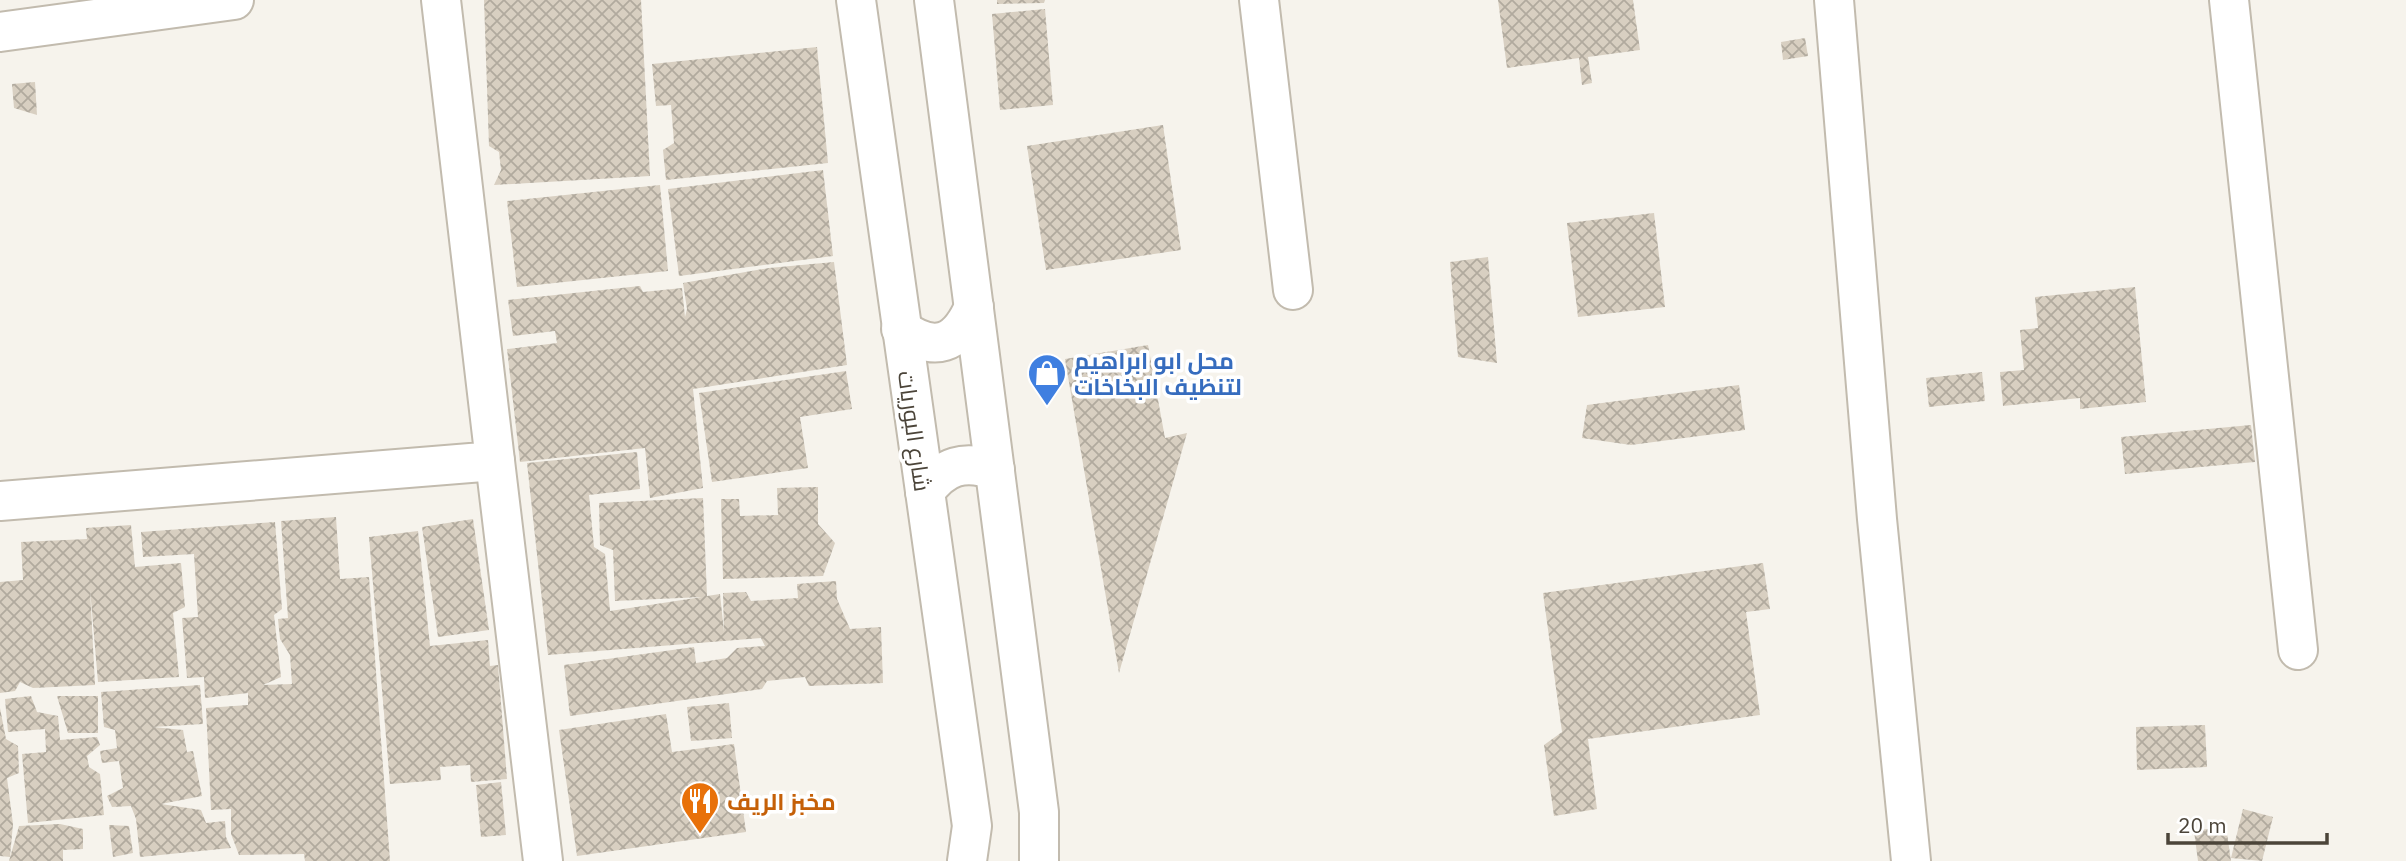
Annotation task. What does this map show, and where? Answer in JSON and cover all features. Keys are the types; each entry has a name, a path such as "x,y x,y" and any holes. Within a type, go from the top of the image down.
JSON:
{"street":[{"path":"0,32 234,0"},
{"path":"441,0 543,861"},
{"name":"شارع البوريات","path":"856,0 972,826 967,861"},
{"path":"934,0 1039,812 1039,861"},
{"path":"1259,0 1293,290"},
{"path":"1834,0 1877,519 1911,861"},
{"path":"2229,0 2298,650"},
{"path":"901,329 920,342 943,342 964,330 974,307"},
{"path":"0,502 495,461"},
{"path":"925,492 936,475 955,465 976,463 995,470"}],"building":[{"path":"484,0 641,0 650,176 494,185 501,170 499,152 489,146"},
{"path":"997,0 1045,0 1044,3 997,4"},
{"path":"1498,0 1633,0 1640,50 1588,57 1592,83 1582,85 1579,58 1507,68"},
{"path":"1045,9 1053,105 1000,110 992,14"},
{"path":"1805,38 1808,56 1783,60 1781,42"},
{"path":"817,47 828,163 666,180 663,150 674,143 671,105 656,106 652,64"},
{"path":"35,82 37,115 14,108 12,84"},
{"path":"1163,125 1181,250 1046,270 1027,146"},
{"path":"823,170 833,256 679,276 668,189"},
{"path":"660,185 668,271 517,287 507,201"},
{"path":"1654,213 1665,307 1578,317 1567,223"},
{"path":"1488,257 1497,363 1458,357 1450,262"},
{"path":"834,262 847,365 693,389 703,488 650,498 645,448 520,462 507,349 557,343 555,331 513,336 508,300 640,286 643,292 682,288 685,317 687,309 683,283 769,268"},
{"path":"2135,287 2146,402 2080,409 2080,398 2003,406 2000,372 2024,370 2020,330 2038,328 2035,297"},
{"path":"1148,345 1165,438 1187,433 1119,673 1065,359"},
{"path":"846,371 852,409 800,417 808,468 712,482 699,393"},
{"path":"1982,372 1985,401 1929,407 1926,378"},
{"path":"1739,385 1745,430 1631,445 1582,438 1587,405"},
{"path":"2251,425 2255,462 2125,474 2121,437"},
{"path":"637,452 640,489 589,495 594,547 605,554 610,611 702,597 615,601 613,550 600,545 599,503 703,498 707,596 720,594 724,632 723,593 746,592 751,601 798,598 797,584 836,581 837,599 850,629 881,627 883,683 809,686 805,677 767,681 762,689 570,716 564,665 694,647 696,663 727,658 737,648 765,646 761,638 548,655 527,463"},
{"path":"818,487 818,524 835,543 823,576 723,579 721,499 739,499 740,516 778,515 777,488"},
{"path":"336,517 340,579 369,577 390,861 305,861 304,854 239,855 231,834 231,809 211,810 206,708 248,705 248,693 205,698 204,677 187,678 182,618 198,617 194,554 143,557 141,532 275,522 282,609 274,615 281,677 263,685 292,684 290,655 280,639 278,619 288,618 281,521"},
{"path":"473,519 489,630 438,637 422,527"},
{"path":"131,525 135,567 181,563 185,607 173,613 179,677 98,682 90,589 95,685 33,688 20,682 15,691 0,693 0,582 23,580 21,542 87,539 86,528"},
{"path":"418,531 430,646 488,640 490,666 498,665 507,779 471,782 470,765 440,767 441,780 390,784 369,537"},
{"path":"1763,563 1770,609 1746,612 1760,715 1588,739 1597,809 1554,816 1544,745 1562,732 1543,593"},
{"path":"200,685 203,724 153,727 183,730 187,752 193,751 202,796 161,804 201,810 206,823 225,821 226,837 231,848 140,857 136,819 131,806 112,807 107,796 123,788 119,761 102,763 100,751 117,748 115,730 104,727 101,692"},
{"path":"31,696 37,712 58,716 60,740 97,737 100,745 87,756 89,767 100,774 104,815 28,823 22,754 46,752 45,729 8,732 5,699"},
{"path":"57,696 98,696 98,733 68,733"},
{"path":"729,703 732,738 691,741 687,707"},
{"path":"0,708 6,739 18,746 19,773 7,778 13,824 10,857 0,856"},
{"path":"666,714 672,752 734,744 746,832 577,856 559,730"},
{"path":"2205,725 2207,767 2137,770 2136,727"},
{"path":"501,782 506,835 481,837 476,785"},
{"path":"2243,809 2273,817 2262,861 2231,858"},
{"path":"60,824 83,829 83,849 63,850 63,861 9,861 19,826"},
{"path":"109,825 129,826 133,853 113,857"},
{"path":"2226,826 2231,861 2198,861 2194,831"}],"place":[{"name":"محل ابو ابراهيم لتنظيف البخاخات","path":"1047,407"},
{"name":"مخبز الريف","path":"700,835"}]}
